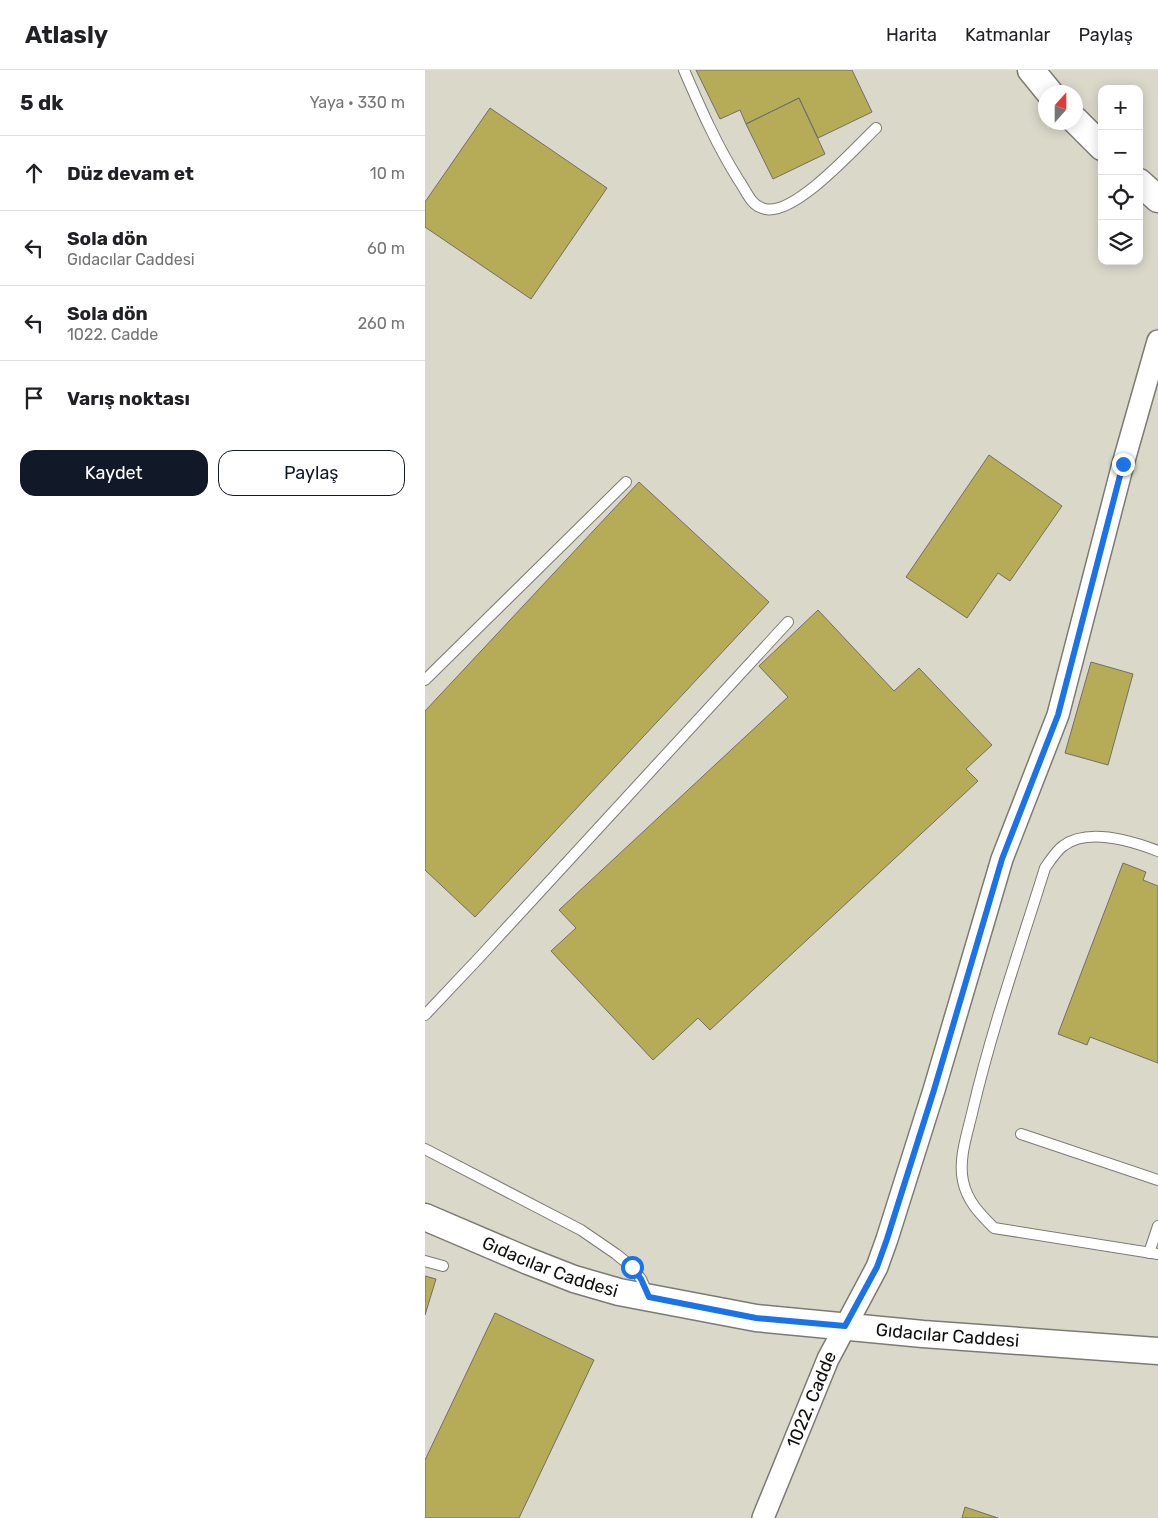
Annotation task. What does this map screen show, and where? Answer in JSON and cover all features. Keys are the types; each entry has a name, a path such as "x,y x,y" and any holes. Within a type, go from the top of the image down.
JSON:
{"street":[{"path":"1031,70 1043,85"},
{"path":"1083,128 1098,143"},
{"path":"1143,186 1158,199"},
{"name":"1022. Cadde","path":"763,1518 829,1359 877,1267 887,1239 934,1090 1002,859 1058,715 1123,464 1158,341"},
{"name":"Gıdacılar Caddesi","path":"425,1217 574,1279 619,1292 756,1318 923,1334 1158,1351"}],"lane":[{"path":"684,70 711,132 731,168 753,203 766,210 777,208 796,200 825,180 876,128"},
{"path":"425,680 626,482"},
{"path":"425,1015 788,622"},
{"path":"1158,851 1132,841 1096,837 1077,839 1062,847 1045,868 985,1059 963,1152 963,1180 969,1197 977,1212 994,1228 1154,1254 1158,1226"},
{"path":"1021,1134 1158,1180"},
{"path":"425,1149 581,1230 632,1267 641,1279 649,1297"},
{"path":"425,1261 443,1266"}],"shaded area":[{"path":"425,70 1158,70 1158,1518 425,1518"}],"building":[{"path":"696,70 852,70 872,112 818,138 799,98 746,124 740,110 720,119"},
{"path":"799,98 825,154 773,179 746,124"},
{"path":"490,108 607,188 531,299 425,227 425,202"},
{"path":"989,455 1062,506 1010,581 998,573 967,618 906,577"},
{"path":"639,482 769,602 475,917 425,870 425,711"},
{"path":"818,610 894,691 919,668 992,745 966,769 978,781 710,1030 698,1018 653,1060 551,951 576,928 559,910 788,697 759,666"},
{"path":"1091,662 1133,674 1108,765 1065,753"},
{"path":"1123,863 1146,872 1143,880 1158,886 1158,1063 1090,1037 1087,1045 1058,1034"},
{"path":"425,1276 436,1279 425,1315"},
{"path":"495,1313 594,1360 519,1518 425,1518 425,1460"},
{"path":"965,1507 998,1518 962,1518"}],"route":[{"path":"632,1267 641,1279 649,1297 756,1318 845,1326 877,1267 887,1239 934,1090 1002,859 1058,715 1123,464"}]}
